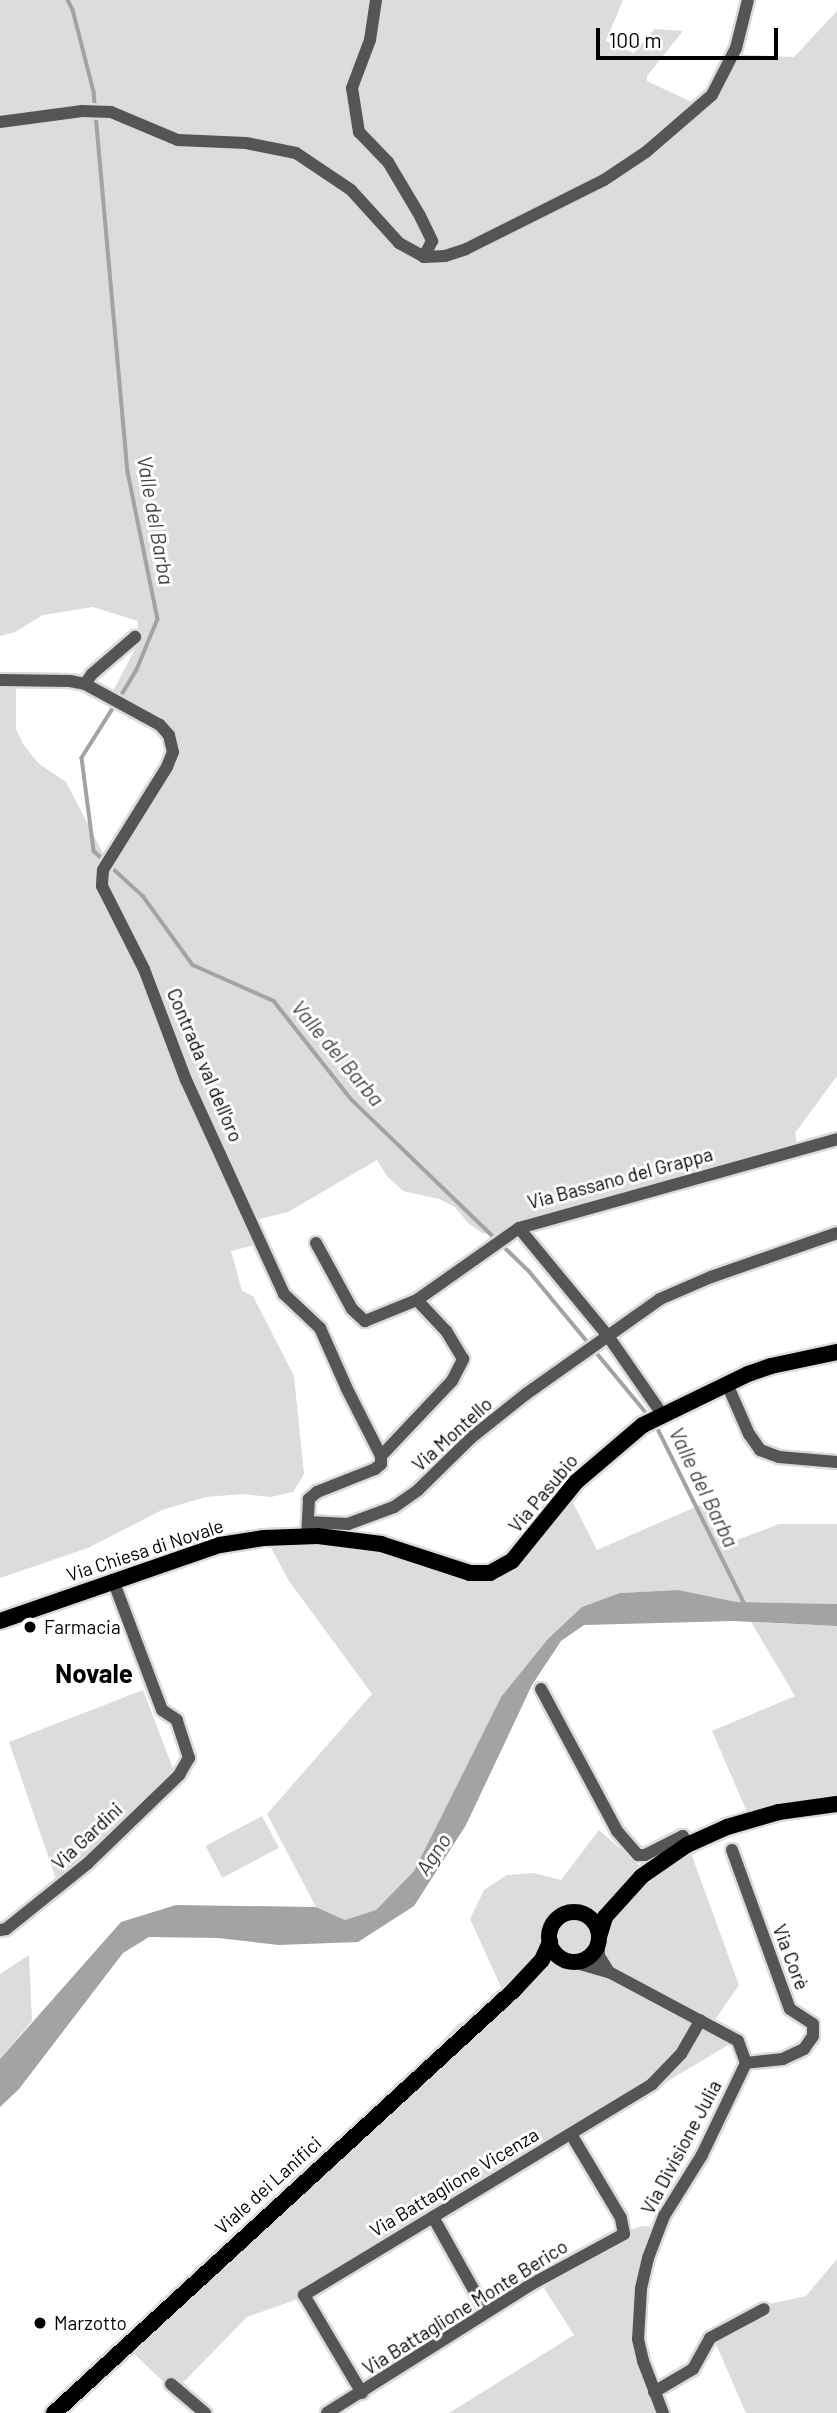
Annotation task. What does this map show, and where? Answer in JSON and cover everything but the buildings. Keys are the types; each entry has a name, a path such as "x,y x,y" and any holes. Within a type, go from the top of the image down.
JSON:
{"main road":[{"name":"Via Pasubio","path":"308,1529 381,1544 470,1573 490,1573 512,1561 576,1482 653,1418 771,1366 837,1352"},
{"name":"Via Chiesa di Novale","path":"0,1621 220,1545 308,1529"},
{"name":"Viale dei Lanifici","path":"54,2413 513,1991 542,1960 550,1942 551,1929 558,1917 594,1911 687,1845 727,1827 779,1812 837,1804"},
{"name":"Viale dei Lanifici","path":"513,1991 553,1964 592,1954 605,1917 642,1876"},
{"path":"580,1913 594,1921 599,1939"},
{"path":"550,1942 558,1956 569,1961"}],"street":[{"path":"376,0 370,40 352,88 359,132 388,162 419,216 432,242 424,257"},
{"path":"0,122 82,111 111,112 178,140 246,144 296,153 351,190 399,243 424,257 466,249 604,180 646,152 712,95 736,48 748,0"},
{"path":"85,684 92,674 135,637"},
{"name":"Contrada val dell'oro","path":"0,680 70,681 85,684 115,698 160,725 169,735 173,752 149,798 103,870 102,886 144,969 186,1080 284,1294 320,1328 347,1390 382,1455"},
{"name":"Via Bassano del Grappa","path":"653,1418 605,1339 519,1228 837,1139"},
{"path":"316,1243 352,1309 365,1321 416,1300 519,1228"},
{"name":"Via Montello","path":"308,1529 362,1521 407,1500 472,1437 660,1299 711,1277 837,1233"},
{"path":"308,1529 309,1499 317,1492 375,1469 381,1464 382,1455 452,1381 463,1359 446,1331 416,1300"},
{"path":"727,1384 749,1434 760,1450 779,1457 837,1462"},
{"name":"Via Gardini","path":"0,1930 6,1929 88,1863 179,1775 190,1758 177,1720 162,1710 113,1580"},
{"path":"541,1689 610,1818 638,1855 645,1856 683,1836 687,1845"},
{"name":"Via Corè","path":"732,1850 790,2009 813,2024 813,2036 804,2049 783,2059 746,2063"},
{"path":"599,1939 600,1956 609,1972"},
{"path":"569,1961 609,1972 738,2041 746,2063"},
{"name":"Via Battaglione Vicenza","path":"362,2393 304,2295 652,2084 681,2054 701,2020"},
{"name":"Via Divisione Julia","path":"663,2413 638,2339 641,2289 648,2259 664,2216 702,2155 746,2063"},
{"name":"Via Battaglione Monte Berico","path":"327,2413 486,2312 624,2234 621,2218 570,2134"},
{"path":"433,2217 486,2312"},
{"path":"654,2392 667,2387 693,2369 710,2339 764,2309"},
{"path":"171,2384 205,2413"}],"shaded area":[{"path":"0,0 623,0 606,41 634,53 654,29 683,31 647,76 647,81 698,105 731,54 794,57 837,11 837,1076 795,1133 798,1149 770,1159 736,1161 562,1214 540,1214 523,1226 499,1235 482,1233 468,1223 455,1207 439,1199 403,1191 387,1176 377,1160 288,1212 259,1219 267,1242 231,1251 242,1291 253,1296 294,1376 304,1474 293,1492 271,1497 243,1494 206,1497 162,1510 88,1548 0,1578 0,678 16,676 16,729 23,744 38,763 66,782 107,861 175,750 169,731 112,693 136,647 138,621 93,607 43,615 15,632 0,636"},
{"path":"567,1491 597,1550 709,1501 721,1546 779,1524 837,1524 837,1604 737,1602 677,1590 620,1593 547,1640 501,1697 414,1871 376,1910 345,1920 316,1907 267,1814 372,1694 289,1581 267,1540 304,1537 490,1572 523,1550"},
{"path":"751,1622 837,1626 837,1807 750,1819 712,1731 795,1696"},
{"path":"143,1690 177,1779 58,1885 9,1742"},
{"path":"262,1816 279,1848 222,1878 205,1846"},
{"path":"599,1830 642,1868 687,1842 739,1985 710,2027 735,2041 309,2295 247,2317 174,2392 124,2344 381,2106 458,2024 507,2000 470,1919 484,1890 507,1875 534,1873 561,1880"},
{"path":"29,1955 32,2021 0,2059 0,1974"},
{"path":"642,2226 658,2227 636,2326 661,2413 449,2413 574,2335 544,2288 630,2230"},
{"path":"837,2259 837,2413 746,2413 711,2333 760,2306 806,2296"}],"water":[{"name":"Agno","path":"678,1590 737,1602 837,1604 837,1626 734,1621 584,1625 561,1641 532,1685 466,1825 414,1906 358,1942 279,1945 218,1938 149,1937 123,1953 19,2089 0,2107 0,2059 121,1922 176,1905 316,1907 345,1920 376,1910 414,1871 501,1697 547,1640 582,1607 620,1593"}],"waterway":[{"name":"Valle del Barba","path":"68,0 94,92 128,472 158,619 137,670 120,698"},
{"name":"Valle del Barba","path":"116,704 82,758 94,851 143,896 193,965 274,1001 352,1100 496,1239"},
{"name":"Valle del Barba","path":"501,1244 529,1271 649,1416"},
{"name":"Valle del Barba","path":"656,1425 746,1606"}],"place":[{"name":"Farmacia","path":"30,1627"},
{"name":"Marzotto","path":"40,2323"}],"district":[{"name":"Novale","path":"94,1673"}]}
